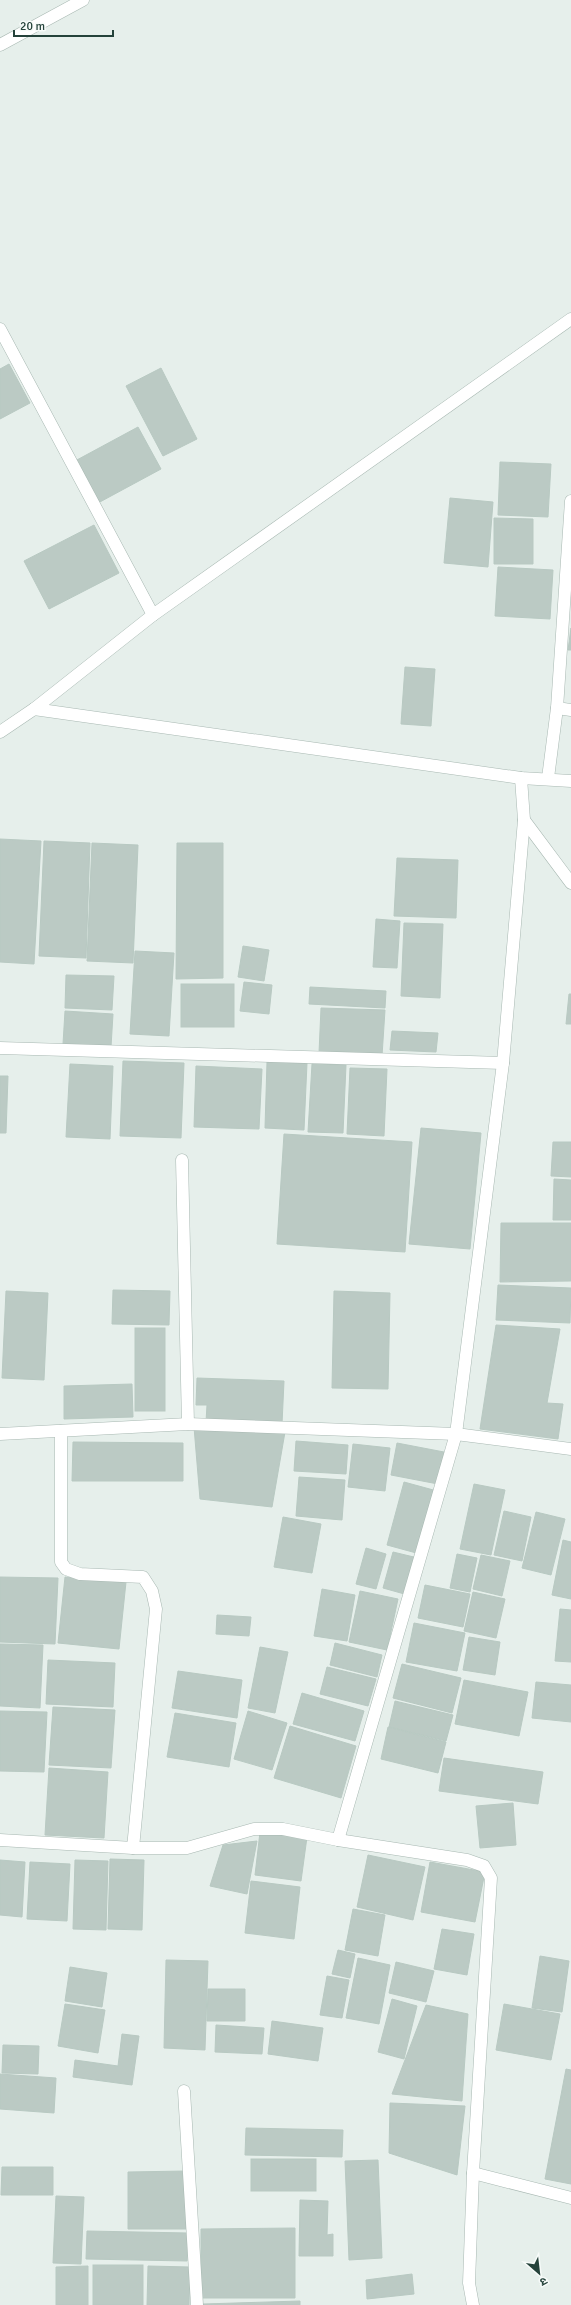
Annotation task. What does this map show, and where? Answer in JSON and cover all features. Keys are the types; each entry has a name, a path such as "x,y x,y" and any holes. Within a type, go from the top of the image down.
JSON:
{"street":[{"path":"0,45 83,0"},
{"path":"0,732 34,709 153,615 571,319"},
{"path":"0,329 153,615"},
{"path":"548,778 557,708 571,501"},
{"path":"557,708 571,710"},
{"path":"34,709 521,778 548,778 571,781"},
{"path":"338,1840 456,1434 503,1063 524,820 521,778"},
{"path":"524,820 571,883"},
{"path":"0,1048 503,1063"},
{"path":"182,1160 188,1424"},
{"path":"0,1434 188,1424 456,1434 571,1449"},
{"path":"61,1431 61,1562 66,1569 80,1574 142,1577 152,1591 156,1609 133,1848"},
{"path":"0,1840 133,1848 187,1848 254,1829 283,1829 338,1840 468,1860 484,1866 491,1878 473,2173 468,2283 473,2305"},
{"path":"184,2091 197,2305"},
{"path":"473,2173 571,2198"}],"building":[{"path":"9,364 30,403 0,419 0,369"},
{"path":"161,368 197,439 163,456 126,386"},
{"path":"138,427 161,469 98,503 75,461"},
{"path":"500,462 551,464 548,517 498,515"},
{"path":"450,498 493,502 488,567 444,563"},
{"path":"494,518 533,519 533,564 494,564"},
{"path":"94,525 119,573 49,609 24,561"},
{"path":"498,567 553,570 550,619 495,616"},
{"path":"571,628 571,650 568,650"},
{"path":"405,667 435,669 431,726 401,724"},
{"path":"0,839 41,841 34,964 0,962"},
{"path":"44,841 90,843 86,958 39,956"},
{"path":"92,843 138,845 133,963 87,961"},
{"path":"177,843 223,843 223,978 176,979"},
{"path":"397,858 458,860 456,918 394,916"},
{"path":"376,919 400,921 397,968 373,967"},
{"path":"404,923 443,924 440,998 401,996"},
{"path":"243,946 269,950 264,981 238,977"},
{"path":"135,951 174,953 169,1036 130,1034"},
{"path":"66,975 114,976 112,1010 65,1008"},
{"path":"244,982 272,985 269,1014 240,1011"},
{"path":"181,984 234,984 234,1027 181,1027"},
{"path":"310,987 386,991 385,1008 309,1004"},
{"path":"569,994 571,994 571,1024 566,1024"},
{"path":"321,1008 385,1010 382,1056 319,1053"},
{"path":"65,1011 113,1014 111,1047 63,1044"},
{"path":"392,1031 438,1033 436,1052 390,1050"},
{"path":"123,1061 184,1063 181,1138 120,1136"},
{"path":"267,1062 307,1063 304,1130 265,1128"},
{"path":"70,1064 113,1066 110,1139 66,1137"},
{"path":"312,1064 346,1065 343,1133 308,1132"},
{"path":"196,1066 262,1069 259,1129 194,1127"},
{"path":"350,1068 387,1069 384,1136 347,1134"},
{"path":"0,1076 8,1076 6,1133 0,1133"},
{"path":"421,1128 481,1133 470,1249 409,1244"},
{"path":"284,1134 412,1142 405,1252 277,1244"},
{"path":"553,1142 571,1142 571,1177 551,1176"},
{"path":"554,1179 571,1180 571,1220 553,1220"},
{"path":"501,1223 571,1223 571,1281 500,1282"},
{"path":"498,1285 571,1288 570,1323 496,1320"},
{"path":"113,1290 170,1291 169,1325 112,1324"},
{"path":"6,1291 48,1293 44,1380 2,1378"},
{"path":"334,1291 390,1293 388,1389 332,1388"},
{"path":"496,1325 560,1329 547,1403 563,1404 558,1439 480,1429"},
{"path":"135,1328 165,1328 165,1411 135,1411"},
{"path":"197,1378 284,1381 282,1424 206,1422 207,1405 196,1405"},
{"path":"132,1384 133,1417 64,1419 64,1386"},
{"path":"194,1427 285,1432 272,1507 200,1499"},
{"path":"296,1441 348,1445 346,1474 294,1471"},
{"path":"73,1442 183,1443 183,1481 72,1481"},
{"path":"397,1443 444,1452 438,1484 391,1475"},
{"path":"353,1444 390,1448 385,1491 348,1487"},
{"path":"299,1477 345,1480 342,1520 296,1516"},
{"path":"404,1482 437,1491 420,1554 387,1545"},
{"path":"474,1484 505,1490 491,1555 460,1549"},
{"path":"504,1511 531,1517 522,1561 494,1555"},
{"path":"536,1512 565,1519 551,1575 522,1568"},
{"path":"283,1517 321,1524 312,1573 274,1567"},
{"path":"563,1540 571,1542 571,1599 552,1595"},
{"path":"366,1548 386,1554 376,1589 356,1584"},
{"path":"393,1552 418,1558 408,1595 383,1588"},
{"path":"457,1554 477,1558 470,1592 450,1588"},
{"path":"481,1555 510,1561 502,1596 473,1589"},
{"path":"0,1577 58,1578 55,1644 0,1642"},
{"path":"65,1577 126,1582 119,1649 58,1643"},
{"path":"425,1585 470,1594 463,1627 418,1618"},
{"path":"322,1589 355,1595 347,1641 314,1636"},
{"path":"360,1591 398,1599 387,1650 349,1642"},
{"path":"473,1592 505,1599 496,1638 464,1631"},
{"path":"560,1609 571,1610 571,1662 555,1661"},
{"path":"217,1615 251,1617 249,1636 216,1634"},
{"path":"414,1623 465,1633 457,1671 406,1662"},
{"path":"469,1637 500,1642 495,1675 463,1670"},
{"path":"335,1643 382,1655 377,1677 330,1665"},
{"path":"0,1644 43,1645 40,1708 0,1706"},
{"path":"260,1647 288,1652 275,1713 248,1708"},
{"path":"48,1660 115,1663 113,1707 46,1704"},
{"path":"402,1664 461,1678 452,1713 393,1698"},
{"path":"327,1667 376,1679 368,1706 320,1694"},
{"path":"178,1671 242,1680 237,1718 172,1708"},
{"path":"464,1680 528,1692 519,1736 455,1724"},
{"path":"536,1682 571,1685 571,1722 532,1718"},
{"path":"302,1693 364,1711 355,1741 293,1724"},
{"path":"395,1701 453,1715 446,1741 389,1727"},
{"path":"53,1707 115,1710 111,1768 49,1765"},
{"path":"0,1711 47,1712 44,1772 0,1771"},
{"path":"248,1711 287,1723 272,1770 234,1759"},
{"path":"175,1713 236,1723 229,1767 167,1757"},
{"path":"290,1726 356,1746 341,1798 274,1778"},
{"path":"388,1727 446,1742 438,1773 381,1759"},
{"path":"444,1758 543,1772 538,1804 439,1791"},
{"path":"49,1768 108,1772 104,1838 45,1835"},
{"path":"513,1803 516,1845 480,1848 476,1806"},
{"path":"260,1832 307,1837 301,1881 255,1875"},
{"path":"257,1841 247,1894 210,1886 223,1845"},
{"path":"368,1855 425,1867 413,1920 357,1907"},
{"path":"110,1859 144,1860 142,1930 108,1929"},
{"path":"0,1860 25,1862 22,1917 0,1915"},
{"path":"75,1860 108,1861 106,1930 73,1929"},
{"path":"30,1862 70,1864 67,1921 27,1919"},
{"path":"430,1862 485,1872 475,1922 421,1912"},
{"path":"251,1881 300,1887 294,1939 245,1933"},
{"path":"353,1909 385,1915 378,1956 345,1950"},
{"path":"442,1929 474,1934 467,1975 434,1969"},
{"path":"338,1950 355,1954 350,1978 332,1974"},
{"path":"540,1956 569,1961 562,2012 532,2008"},
{"path":"358,1958 390,1965 379,2024 346,2018"},
{"path":"166,1960 208,1961 205,2050 164,2048"},
{"path":"396,1962 434,1971 426,2002 389,1993"},
{"path":"70,1967 107,1973 102,2007 65,2001"},
{"path":"327,1976 349,1980 342,2018 320,2015"},
{"path":"208,1989 245,1989 245,2021 207,2021"},
{"path":"392,1999 417,2006 404,2059 378,2052"},
{"path":"65,2004 105,2010 98,2053 58,2046"},
{"path":"504,2004 560,2014 551,2060 496,2050"},
{"path":"426,2005 468,2014 462,2101 392,2094"},
{"path":"272,2021 323,2028 318,2061 268,2054"},
{"path":"216,2025 264,2028 262,2054 215,2052"},
{"path":"122,2034 139,2036 132,2085 73,2077 75,2060 118,2066"},
{"path":"3,2045 39,2046 38,2074 2,2073"},
{"path":"566,2069 571,2070 571,2184 545,2179"},
{"path":"0,2074 56,2078 54,2113 0,2109"},
{"path":"390,2103 465,2106 457,2175 389,2153"},
{"path":"246,2128 343,2130 342,2157 245,2155"},
{"path":"251,2159 316,2159 316,2191 251,2191"},
{"path":"378,2160 382,2258 349,2260 345,2161"},
{"path":"2,2167 53,2167 53,2195 1,2195"},
{"path":"186,2171 186,2229 128,2229 128,2172"},
{"path":"56,2196 84,2197 81,2264 53,2263"},
{"path":"300,2200 328,2201 327,2235 333,2234 333,2256 299,2256"},
{"path":"295,2228 295,2298 201,2298 201,2229"},
{"path":"87,2231 188,2233 187,2261 86,2259"},
{"path":"93,2265 143,2265 143,2305 93,2305"},
{"path":"88,2266 88,2305 56,2305 56,2267"},
{"path":"148,2266 190,2267 189,2305 147,2305"},
{"path":"412,2274 414,2294 367,2299 366,2280"},
{"path":"300,2301 300,2305 203,2305 203,2304"}]}
